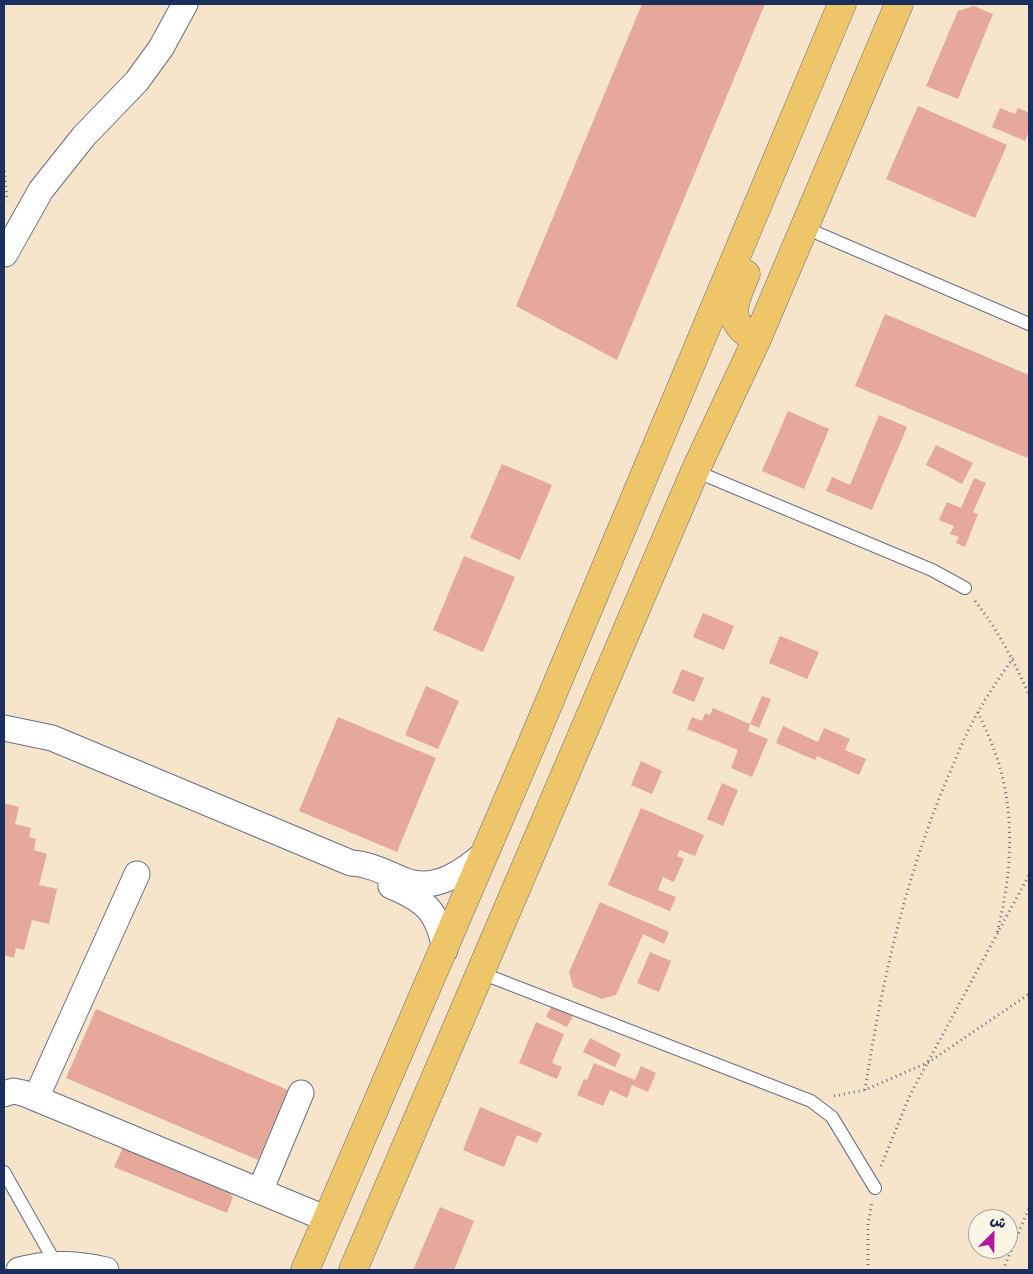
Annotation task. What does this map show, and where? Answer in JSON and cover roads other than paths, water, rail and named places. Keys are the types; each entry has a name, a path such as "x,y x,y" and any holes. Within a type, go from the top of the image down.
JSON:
{"highway":[{"path":"305,1270 486,852 842,4"},
{"path":"353,1270 696,471 757,339 899,4"},
{"path":"755,210 759,227 758,238 734,302 734,314 738,326 746,334 757,339"}],"street":[{"path":"5,254 41,190 84,136 137,81 161,48 185,4"},
{"path":"4,712 27,719 52,738"},
{"path":"4,728 52,738 351,863 375,868 409,882 429,883 458,875 486,852"},
{"path":"351,863 363,874 407,893 426,905 440,927 444,950"},
{"path":"36,1098 137,874"},
{"path":"4,1094 18,1091 327,1219"},
{"path":"260,1191 302,1093"},
{"path":"19,1270 56,1264 88,1266 106,1270"}],"lane":[{"path":"803,227 1029,324"},
{"path":"696,471 932,570 965,588"},
{"path":"480,974 811,1101 832,1117 875,1188"},
{"path":"4,1172 56,1264"}]}
